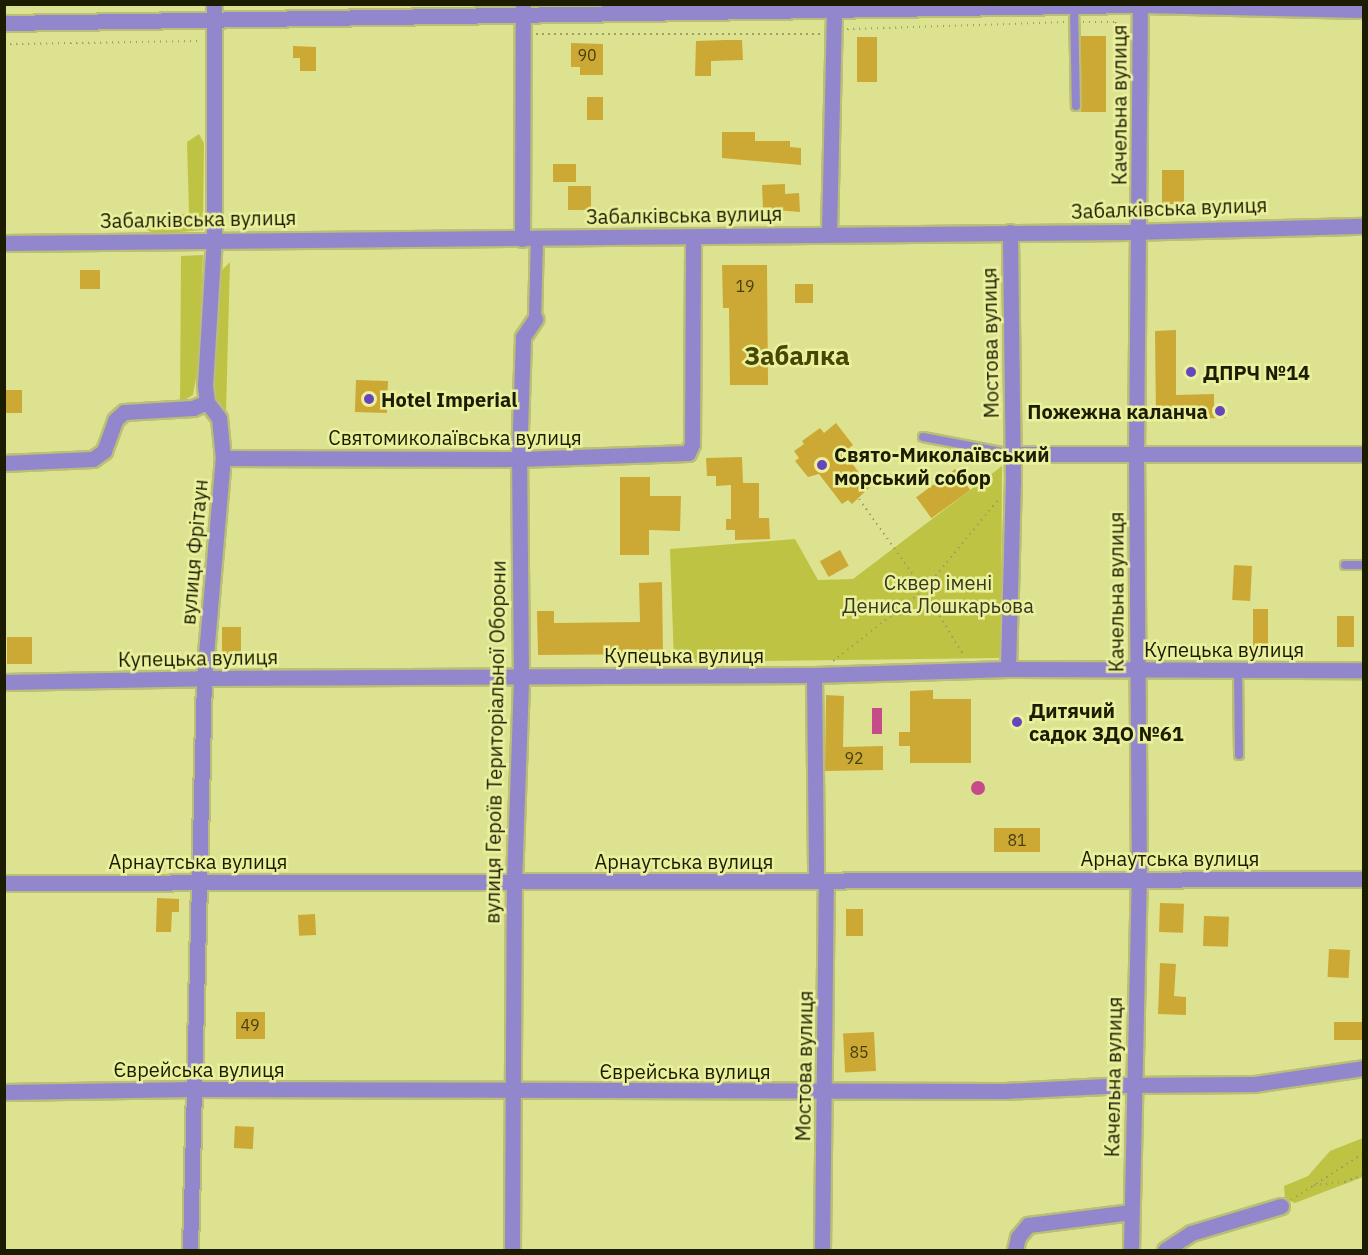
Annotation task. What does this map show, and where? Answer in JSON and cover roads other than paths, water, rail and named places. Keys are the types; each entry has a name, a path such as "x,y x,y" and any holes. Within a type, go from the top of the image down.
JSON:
{"street":[{"name":"вулиця Фрітаун","path":"190,1251 204,678 223,459 219,418 207,402 205,386 214,239 214,4"},
{"path":"4,23 214,28 523,10 834,8 1074,14 1140,5 1364,10"},
{"name":"Качельна вулиця","path":"1131,1251 1139,879 1136,455 1140,5"},
{"path":"829,232 834,8"},
{"path":"522,239 523,10"},
{"name":"Забалківська вулиця","path":"4,243 214,239 693,237 829,232 1139,232 1364,226"},
{"name":"Мостова вулиця","path":"1008,669 1013,482 1010,232"},
{"name":"Святомиколаївська вулиця","path":"223,459 519,459 688,453 692,444 693,237"},
{"name":"вулиця Героїв Територіальної Оборони","path":"512,1251 511,1091 514,882 521,677 519,459 523,337 535,319 537,239"},
{"path":"4,463 93,459 104,451 115,420 124,411 193,408 207,402"},
{"path":"1013,454 1364,453"},
{"name":"Купецька вулиця","path":"4,682 204,678 814,675 972,669 1364,670"},
{"name":"Мостова вулиця","path":"814,675 825,1093 822,1251"},
{"name":"Арнаутська вулиця","path":"4,883 1364,879"},
{"name":"Єврейська вулиця","path":"4,1092 194,1089 825,1093 1254,1084 1364,1068"},
{"path":"1165,1251 1191,1233 1281,1206"},
{"path":"1015,1251 1018,1237 1028,1225 1131,1212"}],"lane":[{"path":"1074,14 1076,106"},
{"path":"923,437 1013,454"},
{"path":"1345,566 1364,565"},
{"path":"1238,670 1239,755"}],"place":[{"name":"ДПРЧ №14","path":"1191,372"},
{"name":"Hotel Imperial","path":"369,399"},
{"name":"Пожежна каланча","path":"1220,411"},
{"name":"Свято-Миколаївський морський собор","path":"822,465"},
{"name":"Дитячий садок ЗДО №61","path":"1017,722"}],"district":[{"name":"Забалка","path":"797,356"}],"park label":[{"name":"Сквер імені Дениса Лошкарьова","path":"938,594"}]}
